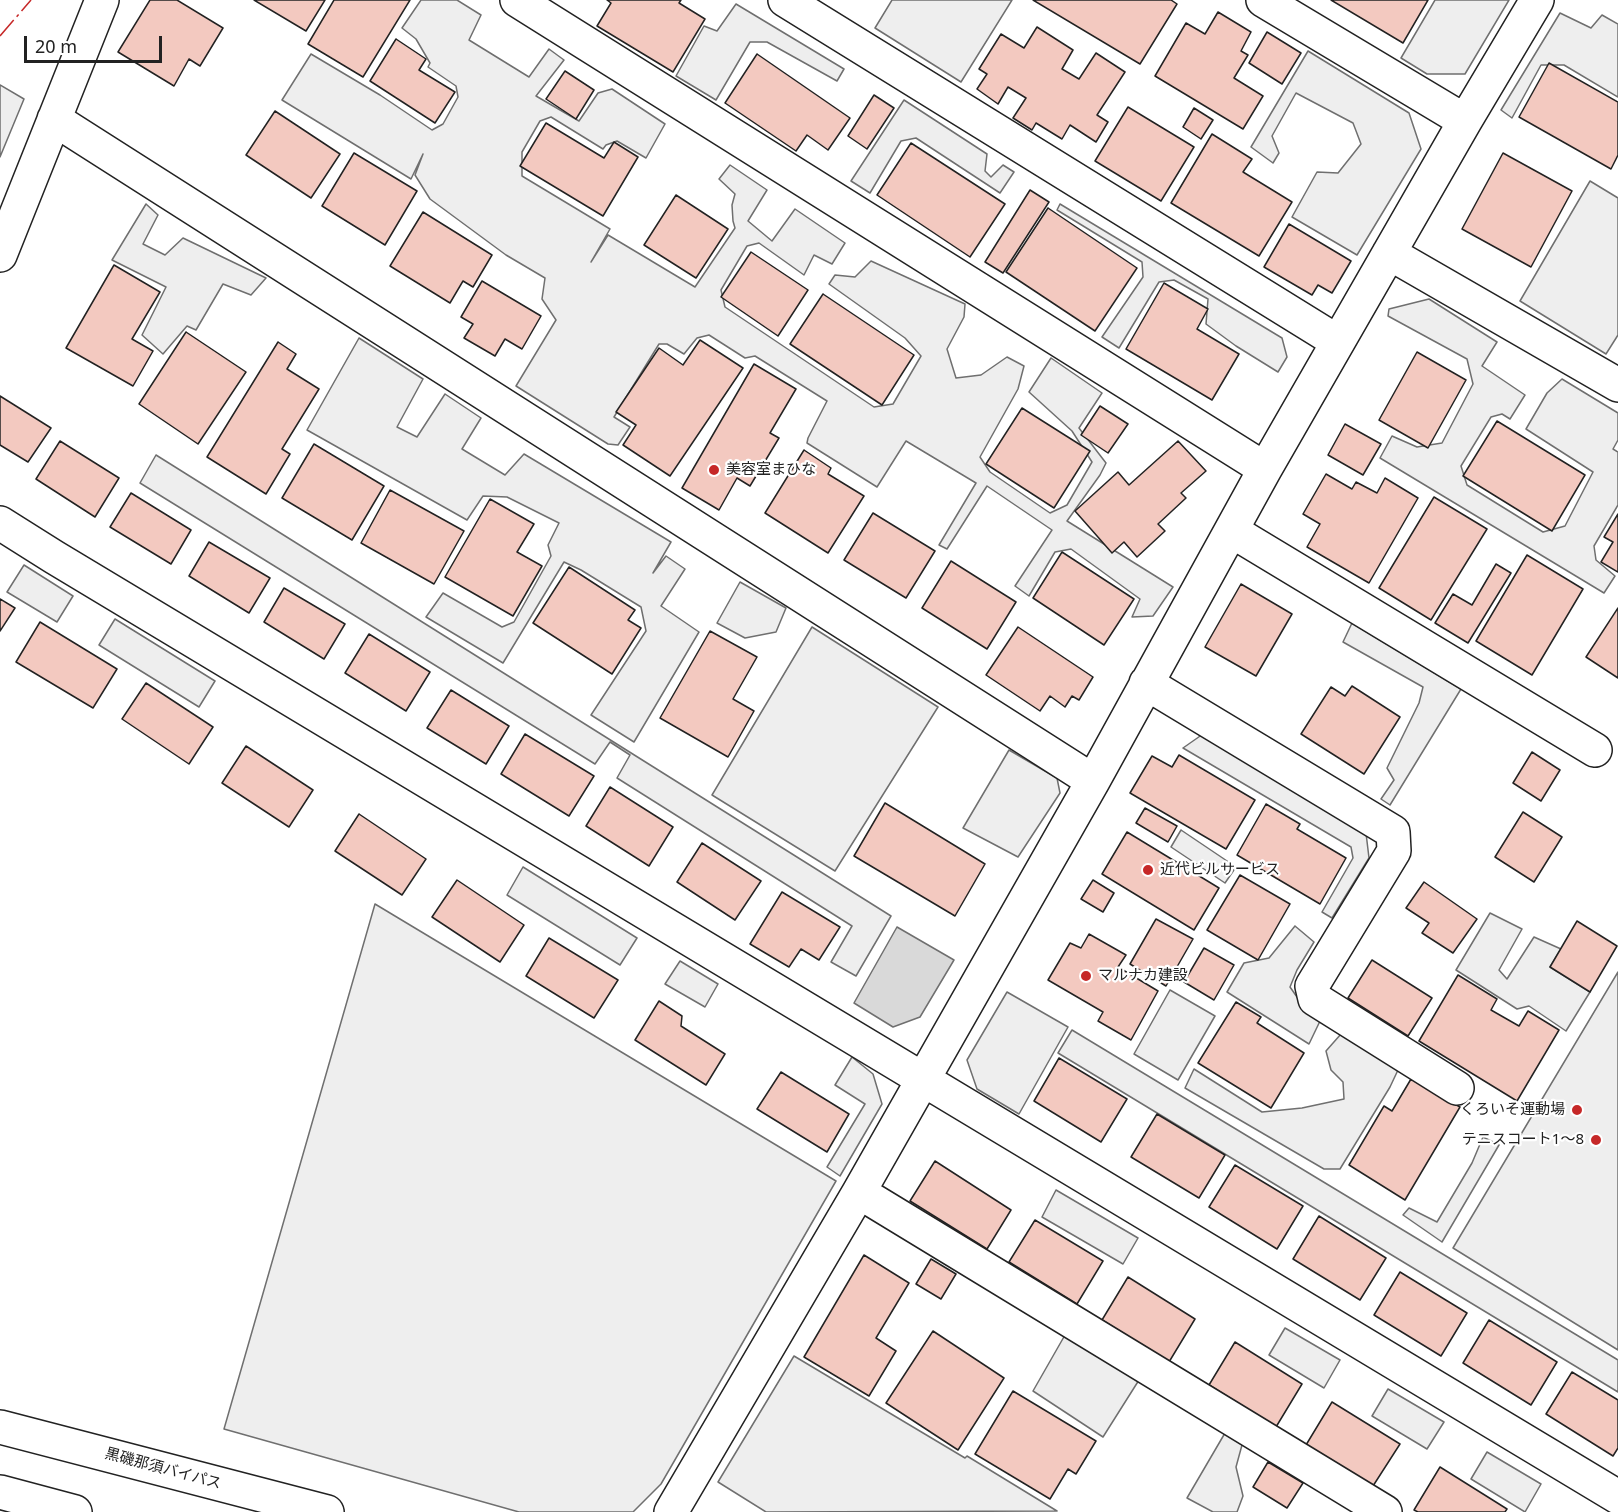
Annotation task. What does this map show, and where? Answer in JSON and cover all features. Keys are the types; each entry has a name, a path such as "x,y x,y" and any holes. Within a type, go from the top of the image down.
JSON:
{"street":[{"path":"0,255 102,0"},
{"path":"517,0 1265,469"},
{"path":"785,0 1338,342"},
{"path":"1263,0 1465,122"},
{"path":"671,1512 859,1192 1093,781 1265,469 1537,0"},
{"path":"54,119 1093,781"},
{"path":"1389,253 1618,385"},
{"path":"0,523 74,570 1618,1497"},
{"path":"1232,531 1595,750"},
{"path":"1146,683 1393,832 1394,851 1312,986 1315,999 1457,1088"},
{"path":"859,1192 1385,1512"},
{"name":"黒磯那須バイパス","path":"0,1427 327,1512"},
{"path":"0,1492 75,1512"}],"shaded area":[{"path":"421,0 457,0 481,15 469,40 529,77 549,49 564,60 536,96 579,121 598,93 612,89 665,124 646,158 617,141 606,145 603,149 551,117 540,121 522,152 522,176 610,229 591,262 608,235 695,287 735,228 732,205 735,194 719,179 730,165 767,190 748,221 772,241 795,209 845,243 832,264 814,255 804,275 759,243 747,246 721,290 725,307 874,407 893,404 921,356 905,338 829,284 835,275 855,277 871,261 965,304 964,317 947,349 956,378 981,375 1007,357 1024,366 1018,389 980,457 990,472 1050,513 1067,505 1092,462 1072,431 1029,392 1051,358 1102,393 1079,428 1106,463 1067,521 1173,587 1153,616 1132,617 1140,599 1071,549 1055,552 1029,596 1015,586 1052,530 987,486 947,549 939,545 976,483 906,441 877,487 807,443 827,401 755,356 745,358 709,335 697,338 684,354 667,344 659,344 614,417 630,427 618,445 608,444 516,386 556,320 542,299 545,278 506,255 430,199 415,175 423,154 411,179 282,100 311,54 380,95 432,130 443,124 458,97 456,86 428,67 430,63 416,39 402,28"},
{"path":"892,0 1012,0 961,82 875,28"},
{"path":"1435,0 1509,0 1465,74 1427,74 1401,58"},
{"path":"736,4 844,69 837,81 767,42 750,42 716,100 676,76 704,26 717,31"},
{"path":"1560,13 1591,28 1602,15 1618,24 1618,97 1564,65 1541,65 1512,118 1501,110"},
{"path":"1308,51 1409,113 1421,149 1357,255 1292,217 1317,172 1338,173 1361,144 1353,123 1296,93 1272,136 1279,153 1273,163 1251,147"},
{"path":"0,85 24,99 0,157"},
{"path":"904,100 987,154 985,171 991,177 1003,165 1014,172 1000,193 916,138 901,141 870,193 851,181"},
{"path":"1590,181 1618,198 1618,335 1606,354 1520,301"},
{"path":"146,204 158,215 143,244 165,255 183,238 266,278 251,295 223,284 196,330 187,326 163,354 142,335 166,287 112,260"},
{"path":"1060,204 1282,338 1287,357 1278,372 1206,324 1208,299 1174,280 1159,282 1119,348 1102,337 1143,277 1142,262 1057,210"},
{"path":"1429,299 1497,342 1482,366 1525,395 1510,419 1502,414 1491,417 1461,466 1467,485 1543,532 1565,526 1593,472 1526,429 1547,393 1562,379 1618,413 1618,440 1613,449 1618,452 1618,505 1594,546 1596,560 1615,576 1604,593 1380,458 1392,436 1417,447 1442,443 1473,384 1467,359 1388,316 1389,309"},
{"path":"359,338 423,379 397,427 417,437 445,394 481,418 462,449 505,475 524,454 671,542 653,573 666,556 685,569 661,606 699,632 634,742 591,715 646,631 641,607 581,570 564,562 503,663 426,617 443,593 502,627 514,622 551,556 548,545 559,523 507,497 483,496 467,520 307,430"},
{"path":"156,455 891,916 856,976 831,962 852,926 617,778 630,755 610,742 595,764 140,483"},
{"path":"24,565 73,596 57,622 7,592"},
{"path":"740,582 786,608 776,632 745,638 717,623"},
{"path":"115,619 215,681 199,707 99,645"},
{"path":"1352,623 1461,689 1390,805 1381,799 1394,780 1387,768 1419,703 1423,687 1343,642"},
{"path":"812,627 938,707 835,871 712,795"},
{"path":"1203,734 1366,833 1369,858 1332,918 1322,912 1353,858 1351,847 1183,748"},
{"path":"1009,750 1057,778 1060,793 1018,857 963,828"},
{"path":"1181,830 1236,867 1225,883 1171,847"},
{"path":"523,867 637,938 620,965 507,895"},
{"path":"375,904 836,1181 661,1484 633,1512 519,1512 224,1429"},
{"path":"1490,913 1522,929 1499,970 1507,979 1534,937 1561,949 1550,967 1590,992 1566,1031 1529,1006 1517,1009 1456,970"},
{"path":"1295,926 1314,942 1297,970 1290,987 1304,1007 1321,1019 1309,1044 1227,992 1244,963 1269,958"},
{"path":"897,927 954,960 920,1017 893,1027 854,1003"},
{"path":"680,961 718,984 705,1007 665,984"},
{"name":"くろいそ運動場","path":"1618,972 1618,1350 1453,1248"},
{"path":"1170,990 1215,1016 1178,1080 1134,1054"},
{"path":"1007,992 1068,1027 1019,1114 977,1089 967,1060"},
{"path":"1072,1030 1618,1360 1618,1392 1058,1053"},
{"path":"1341,1034 1398,1070 1340,1169 1324,1169 1185,1088 1194,1069 1262,1112 1302,1108 1344,1099 1343,1082 1331,1070 1326,1051"},
{"path":"852,1057 873,1074 882,1104 840,1176 827,1167 865,1104 835,1085"},
{"path":"1483,1137 1499,1145 1442,1242 1403,1215 1409,1208 1437,1222 1472,1163"},
{"path":"1056,1190 1138,1238 1123,1264 1042,1217"},
{"path":"1285,1328 1340,1360 1324,1388 1269,1355"},
{"path":"1065,1335 1139,1380 1103,1437 1033,1391"},
{"path":"794,1356 1057,1511 766,1512 718,1482"},
{"path":"1388,1389 1444,1422 1427,1449 1372,1416"},
{"path":"1225,1433 1242,1445 1236,1467 1243,1496 1237,1512 1213,1512 1187,1498"},
{"path":"1487,1452 1541,1484 1525,1512 1471,1479"}],"building":[{"path":"150,0 177,0 223,28 200,66 189,59 174,86 118,52"},
{"path":"254,0 325,0 306,31"},
{"path":"334,0 410,0 363,77 308,44"},
{"path":"607,0 681,0 679,3 705,19 673,72 597,26 611,3"},
{"path":"1033,0 1171,0 1177,4 1140,64"},
{"path":"1331,0 1428,0 1403,43"},
{"path":"1218,12 1251,32 1241,51 1248,55 1234,78 1263,96 1243,129 1155,76 1186,23 1205,34"},
{"path":"1037,27 1073,50 1062,69 1079,79 1096,53 1125,72 1097,115 1108,122 1096,142 1070,125 1062,139 1036,123 1032,130 1013,118 1026,98 1008,87 998,104 977,89 987,74 979,69 1001,34 1024,48"},
{"path":"1267,32 1301,53 1282,84 1249,63"},
{"path":"396,39 426,59 419,70 455,92 435,123 370,81"},
{"path":"757,54 850,118 828,150 807,135 796,151 725,103"},
{"path":"1549,63 1618,102 1618,155 1611,169 1519,117"},
{"path":"565,71 594,90 576,119 546,99"},
{"path":"874,95 894,108 867,149 848,136"},
{"path":"1128,107 1194,147 1161,201 1095,161"},
{"path":"1194,108 1213,120 1201,139 1183,127"},
{"path":"275,111 340,154 311,198 246,155"},
{"path":"546,123 604,158 614,142 638,157 603,216 520,166"},
{"path":"1212,134 1252,159 1243,172 1292,202 1259,256 1171,203"},
{"path":"911,143 1005,204 970,257 877,195"},
{"path":"354,153 417,191 385,245 322,206"},
{"path":"1503,153 1572,191 1531,267 1462,229"},
{"path":"1030,190 1049,202 1003,273 985,262"},
{"path":"676,195 728,229 696,278 644,245"},
{"path":"1048,208 1137,268 1095,331 1006,272"},
{"path":"423,212 492,255 473,287 463,281 450,303 390,266"},
{"path":"1289,224 1351,261 1332,293 1318,285 1312,295 1264,267"},
{"path":"751,252 808,290 778,336 721,297"},
{"path":"114,265 160,292 132,339 153,351 133,386 66,348"},
{"path":"482,281 541,316 522,349 505,339 495,356 464,338 473,324 461,317"},
{"path":"1164,283 1208,309 1197,329 1239,354 1212,400 1126,349"},
{"path":"823,294 914,355 882,405 790,344"},
{"path":"186,332 246,372 198,444 139,404"},
{"path":"700,340 743,368 670,476 623,445 636,425 616,412 659,348 683,365"},
{"path":"278,342 296,354 287,369 319,389 282,449 290,454 266,494 207,457"},
{"path":"1417,352 1466,380 1428,448 1379,420"},
{"path":"754,364 796,389 770,433 779,438 750,486 737,478 719,510 682,488"},
{"path":"0,396 51,428 28,462 0,445"},
{"path":"1100,406 1128,424 1108,453 1081,435"},
{"path":"1022,408 1090,451 1054,508 986,464"},
{"path":"1497,421 1585,475 1552,531 1463,476"},
{"path":"1345,424 1381,444 1363,475 1328,455"},
{"path":"60,441 119,478 95,517 36,479"},
{"path":"1178,441 1206,471 1181,493 1186,498 1158,524 1165,531 1137,557 1124,542 1112,553 1075,511 1118,472 1129,485"},
{"path":"314,444 384,486 352,540 282,498"},
{"path":"804,450 831,468 828,474 864,496 828,553 765,513"},
{"path":"1326,474 1352,489 1356,482 1377,493 1385,478 1418,498 1369,583 1307,547 1320,524 1303,514"},
{"path":"390,490 464,531 434,584 361,543"},
{"path":"131,493 191,530 171,564 110,527"},
{"path":"1434,497 1487,529 1431,620 1379,588"},
{"path":"490,499 534,524 517,552 542,566 513,616 445,577"},
{"path":"873,513 935,551 906,598 844,560"},
{"path":"1618,514 1618,572 1601,562 1613,542 1604,537"},
{"path":"209,542 270,578 249,613 189,576"},
{"path":"1062,552 1134,599 1104,645 1033,598"},
{"path":"1527,555 1583,589 1532,675 1476,641"},
{"path":"951,561 1016,602 987,649 922,608"},
{"path":"1496,564 1511,573 1468,643 1435,623 1453,594 1472,605"},
{"path":"569,567 635,610 628,620 641,628 612,674 533,623"},
{"path":"1241,584 1292,614 1256,676 1205,647"},
{"path":"284,588 345,624 324,659 264,622"},
{"path":"0,599 15,608 0,631"},
{"path":"1618,608 1618,678 1586,657"},
{"path":"40,622 117,669 93,708 16,662"},
{"path":"1018,627 1093,677 1079,700 1072,696 1065,707 1050,696 1040,711 986,675"},
{"path":"710,631 757,657 733,699 754,711 728,757 660,718"},
{"path":"369,634 430,672 406,711 345,673"},
{"path":"146,683 213,727 189,764 122,719"},
{"path":"1352,686 1400,717 1364,774 1301,734 1331,687 1345,696"},
{"path":"451,690 509,726 486,764 427,728"},
{"path":"525,734 594,776 569,816 501,774"},
{"path":"246,746 313,790 289,827 222,783"},
{"path":"1532,752 1560,770 1541,801 1513,783"},
{"path":"1179,755 1255,800 1226,849 1130,793 1152,756 1172,767"},
{"path":"610,787 673,827 649,866 586,826"},
{"path":"885,803 985,864 955,916 854,856"},
{"path":"1266,804 1300,824 1297,829 1346,858 1320,904 1237,855"},
{"path":"1145,808 1177,826 1168,842 1136,823"},
{"path":"1523,812 1562,837 1534,882 1495,857"},
{"path":"359,814 426,859 402,895 335,851"},
{"path":"1127,832 1219,888 1194,930 1102,874"},
{"path":"702,843 761,881 735,920 677,882"},
{"path":"1240,875 1290,904 1258,960 1207,930"},
{"path":"457,880 524,925 500,962 432,917"},
{"path":"1093,880 1114,893 1103,912 1081,899"},
{"path":"1424,882 1477,919 1453,953 1422,933 1429,923 1406,908"},
{"path":"782,892 840,927 819,960 801,949 789,967 750,944"},
{"path":"1156,919 1193,939 1166,986 1130,964"},
{"path":"1577,921 1617,946 1590,992 1550,967"},
{"path":"1089,934 1126,955 1118,967 1158,991 1131,1040 1098,1021 1103,1012 1048,980 1070,943 1081,948"},
{"path":"549,938 618,980 594,1018 526,976"},
{"path":"1204,948 1234,965 1214,1000 1184,982"},
{"path":"1372,960 1432,998 1408,1036 1348,998"},
{"path":"1458,975 1497,999 1491,1010 1519,1026 1528,1011 1559,1030 1517,1101 1419,1041"},
{"path":"659,1001 682,1016 681,1026 725,1054 706,1085 635,1040"},
{"path":"1236,1002 1261,1017 1257,1023 1304,1053 1271,1108 1198,1063"},
{"path":"1059,1058 1127,1099 1101,1142 1034,1101"},
{"path":"781,1072 849,1114 827,1152 757,1109"},
{"path":"1411,1079 1460,1107 1405,1200 1349,1165 1384,1106 1392,1111"},
{"path":"1157,1114 1225,1155 1199,1198 1131,1157"},
{"path":"935,1161 1011,1210 987,1249 910,1201"},
{"path":"1235,1165 1303,1206 1277,1249 1209,1207"},
{"path":"1319,1216 1386,1258 1360,1300 1293,1259"},
{"path":"1035,1220 1103,1261 1077,1304 1009,1262"},
{"path":"864,1255 909,1283 876,1338 896,1351 869,1396 804,1357"},
{"path":"931,1259 956,1274 941,1299 916,1284"},
{"path":"1400,1272 1467,1313 1441,1356 1374,1315"},
{"path":"1128,1277 1195,1319 1169,1362 1102,1320"},
{"path":"1489,1320 1557,1362 1531,1405 1463,1363"},
{"path":"933,1331 1004,1378 958,1450 886,1403"},
{"path":"1235,1342 1302,1384 1276,1427 1209,1385"},
{"path":"1572,1372 1618,1400 1618,1448 1613,1456 1546,1414"},
{"path":"1013,1391 1096,1441 1076,1474 1068,1469 1050,1499 975,1454"},
{"path":"1332,1402 1400,1444 1373,1486 1306,1445"},
{"path":"1268,1462 1303,1483 1287,1508 1253,1487"},
{"path":"1440,1467 1507,1509 1505,1512 1418,1512 1414,1510"}],"power":[{"path":"0,36 31,0"}],"place":[{"name":"美容室まひな","path":"714,470"},
{"name":"近代ビルサービス","path":"1148,870"},
{"name":"マルナカ建設","path":"1086,976"},
{"name":"くろいそ運動場","path":"1577,1110"},
{"name":"テニスコート1～8","path":"1596,1140"}]}
